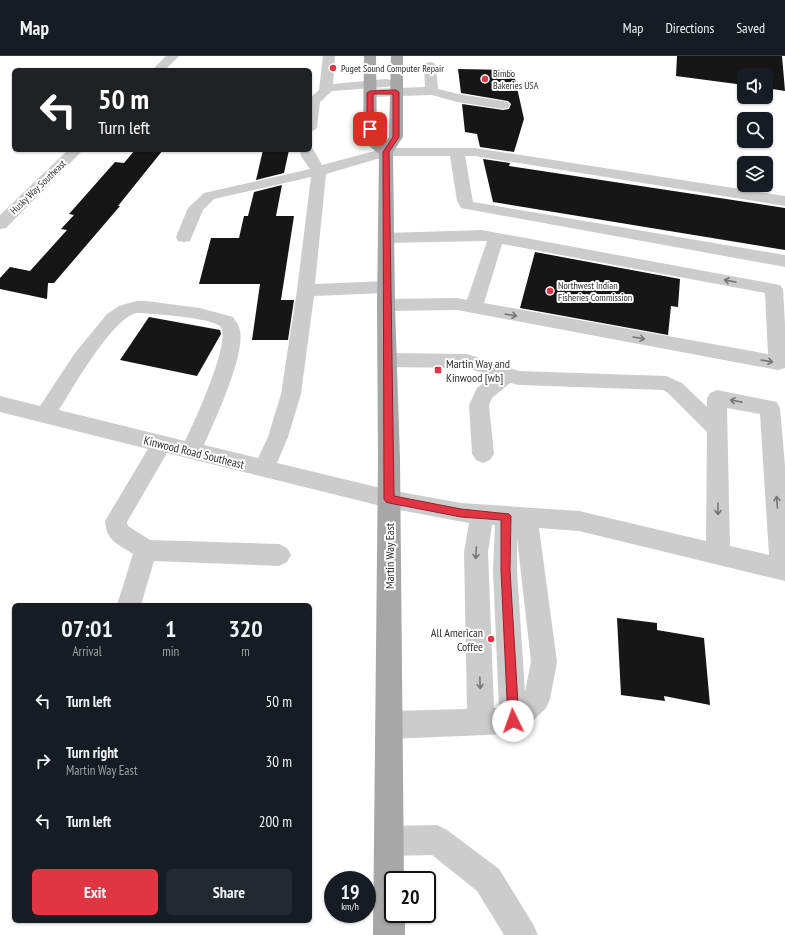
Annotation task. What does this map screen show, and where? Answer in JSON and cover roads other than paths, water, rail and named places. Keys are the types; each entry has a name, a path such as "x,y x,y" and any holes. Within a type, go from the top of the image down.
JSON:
{"main road":[{"path":"370,56 370,141 386,152 396,137 396,56"},
{"name":"Martin Way East","path":"386,152 386,296 389,499 389,935"}],"street":[{"path":"160,68 172,56"},
{"path":"312,114 314,102 325,92 329,56"},
{"path":"430,66 432,91"},
{"path":"326,88 370,89 396,87 432,91 456,98 503,105"},
{"name":"Husky Way Southeast","path":"0,224 74,152"},
{"path":"264,469 278,437 291,394 306,290 319,171 308,156 307,152"},
{"path":"184,237 196,208 209,196 319,171 386,152 481,152 785,201"},
{"path":"457,152 465,201 471,206 785,261"},
{"path":"306,290 386,296 457,304 778,363 780,290 482,235 386,238"},
{"path":"473,308 496,237"},
{"path":"45,415 82,358 113,319 125,310 136,307 146,307 216,317 228,323 231,328 228,359 209,411 191,451"},
{"path":"388,360 467,361 479,363 507,375 519,378 666,383 675,388 717,429"},
{"path":"483,454 479,404 484,393 507,375"},
{"path":"718,554 717,398 770,408 783,570"},
{"name":"Kinwood Road Southeast","path":"0,404 389,499 461,513 578,521 783,570"},
{"path":"162,444 116,521 117,531 146,550 279,555"},
{"path":"482,515 476,552 482,722"},
{"path":"389,725 513,721 537,699 544,662 516,517"},
{"path":"513,721 505,570 516,517"},
{"path":"130,603 146,550"},
{"path":"390,841 437,840 488,880 522,935"}],"place":[{"name":"Puget Sound Computer Repair","path":"333,68"},
{"name":"Bimbo Bakeries USA","path":"485,79"},
{"name":"Northwest Indian Fisheries Commission","path":"550,291"},
{"name":"Martin Way and Kinwood [wb]","path":"438,370"},
{"name":"All American Coffee","path":"491,639"}]}
